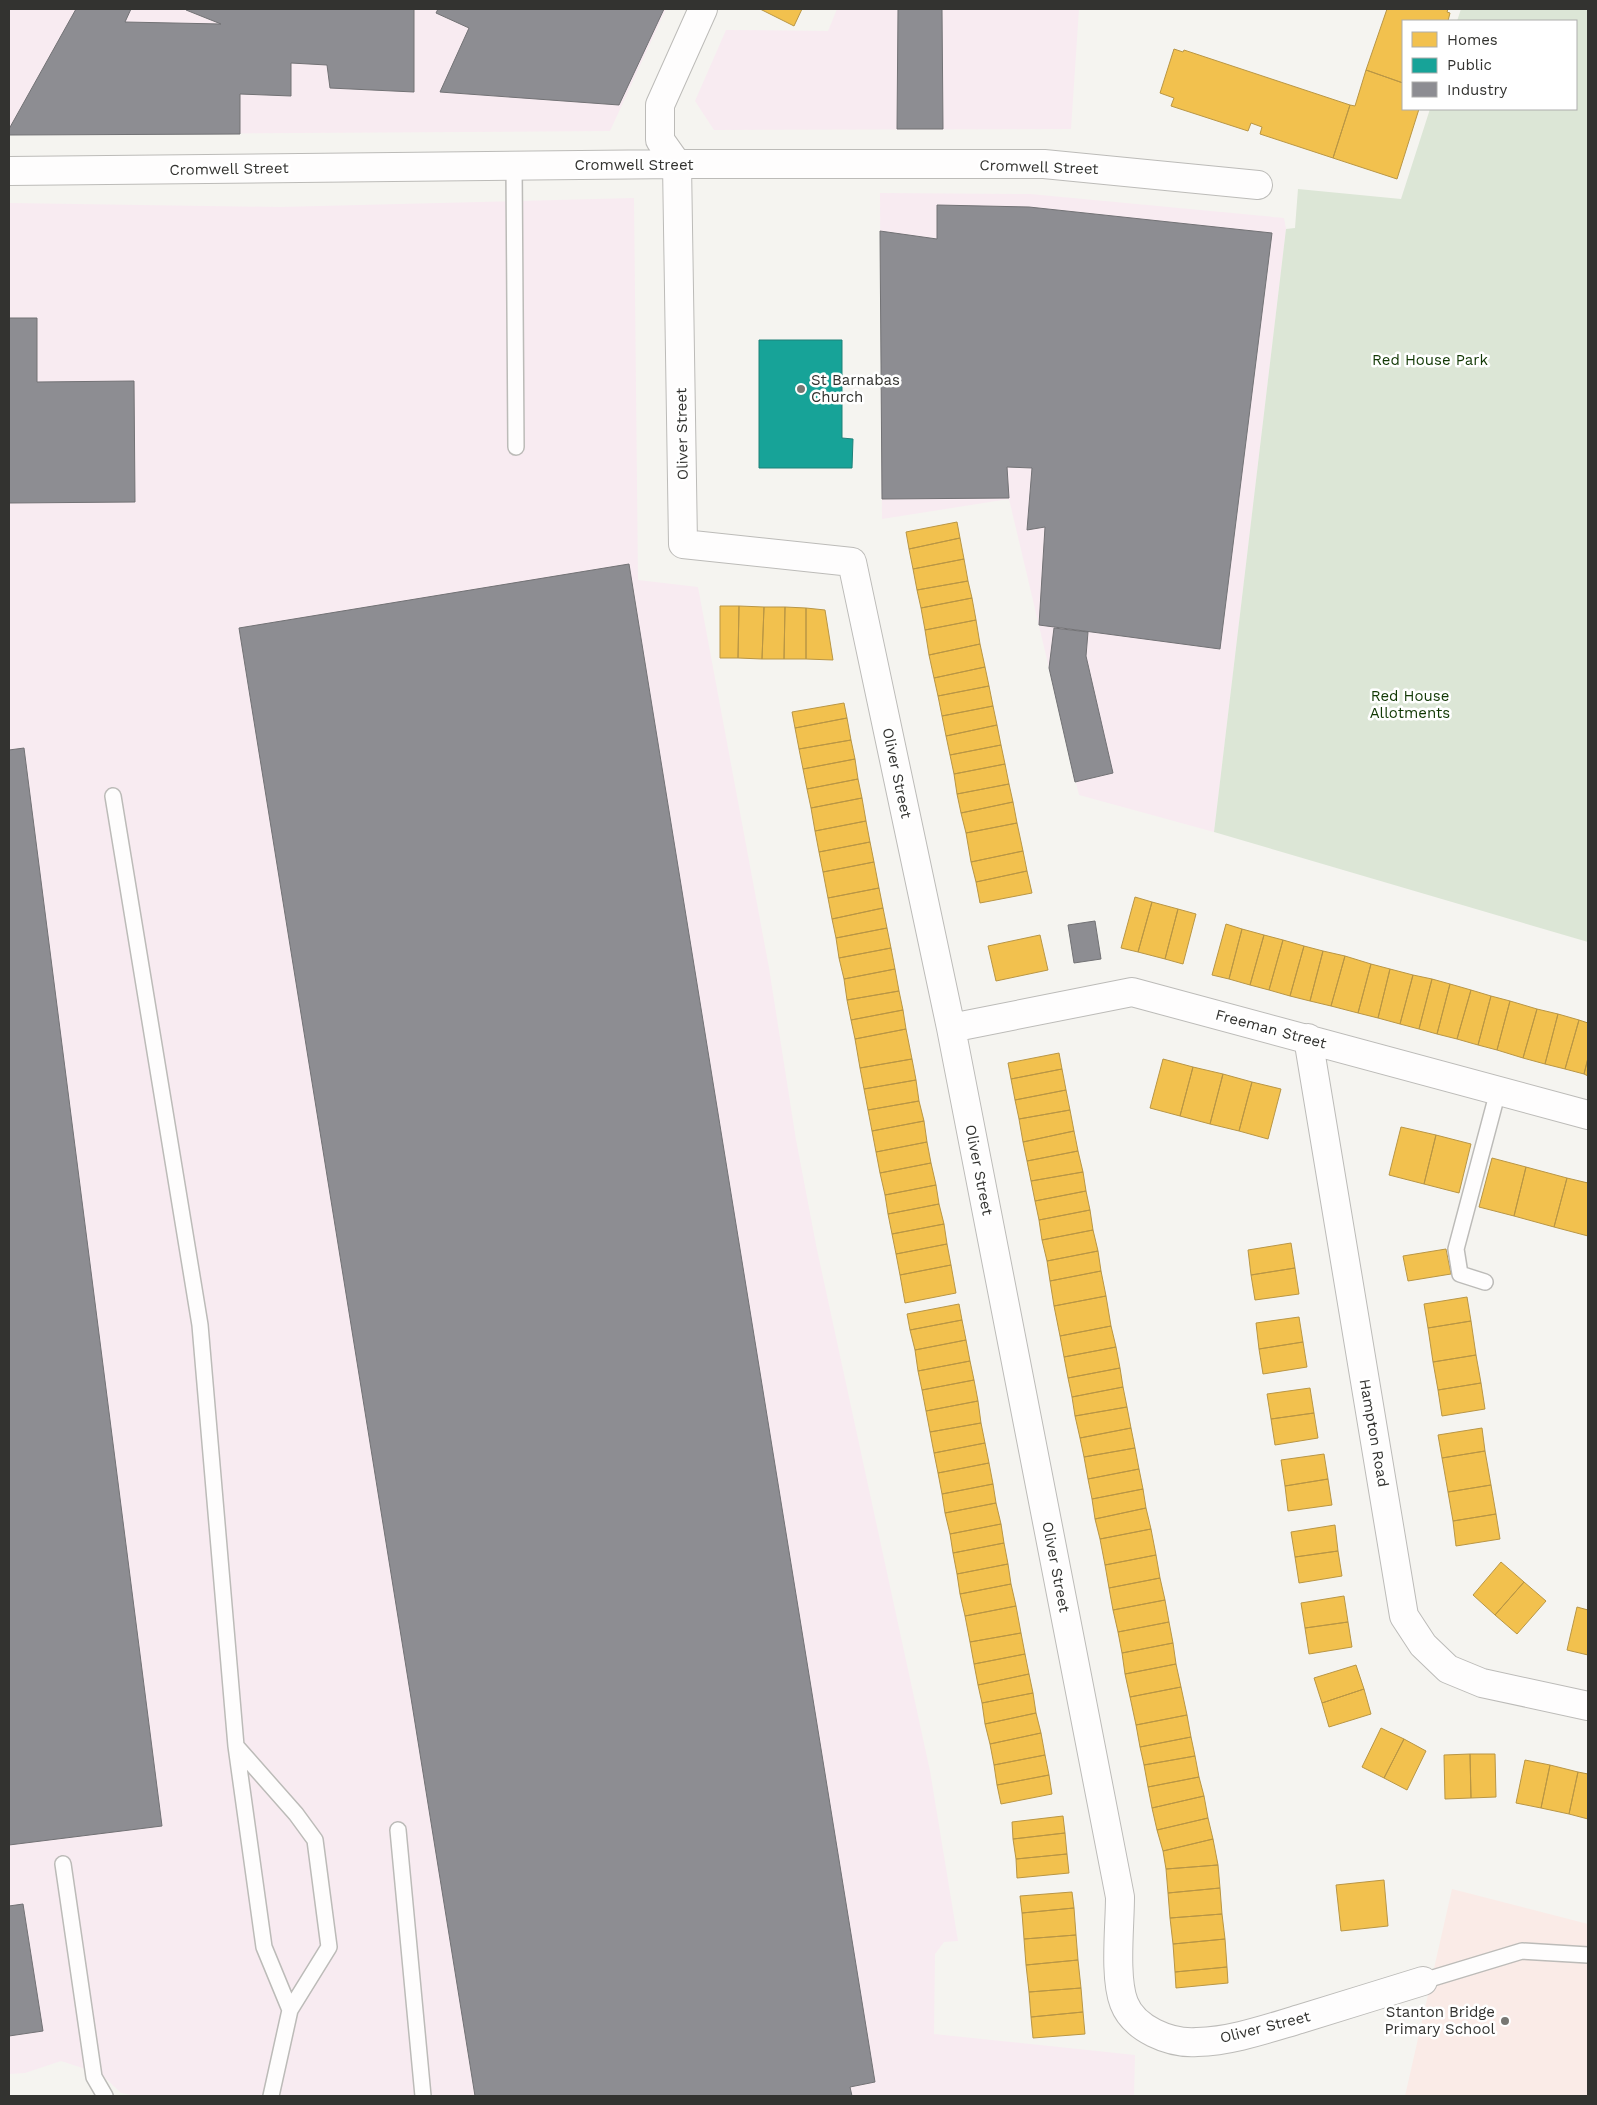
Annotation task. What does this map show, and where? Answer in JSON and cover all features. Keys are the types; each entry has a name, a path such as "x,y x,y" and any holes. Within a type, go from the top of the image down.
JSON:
{"street":[{"path":"677,164 660,140 660,105 703,9"},
{"name":"Cromwell Street","path":"9,171 677,164 1044,164 1258,185"},
{"name":"Oliver Street","path":"677,164 684,544 852,562 951,1028 1120,1897 1119,1968 1120,1989 1124,2004 1132,2016 1157,2035 1196,2043 1245,2035 1424,1981"},
{"name":"Freeman Street","path":"951,1028 1132,992 1308,1038 1588,1116"},
{"name":"Hampton Road","path":"1308,1038 1404,1616 1423,1645 1448,1669 1482,1683 1588,1706"}],"lane":[{"path":"514,166 516,447"},
{"path":"113,796 200,1324 236,1746 264,1948 290,2010"},
{"path":"1485,1282 1460,1274 1456,1249 1498,1091"},
{"path":"236,1746 296,1814 315,1840 329,1947 290,2010 271,2096"},
{"path":"398,1830 424,2096"},
{"path":"63,1864 94,2077 105,2096"},
{"path":"1424,1981 1522,1951 1588,1955"}],"shaded area":[{"path":"9,9 666,9 610,131 9,135"},
{"path":"837,9 1079,9 1071,129 714,130 695,101 726,30 828,31"},
{"path":"880,193 1030,194 1284,218 1286,229 1214,832 1079,795 1009,499 882,519"},
{"path":"634,198 638,580 698,587 769,968 796,1140 816,1245 930,1771 958,1941 944,1942 935,1954 934,2034 1135,2055 1134,2096 135,2096 121,2093 101,2074 61,2061 25,2073 9,2074 9,203 280,207"},
{"name":"Stanton Bridge Primary School","path":"1452,1889 1588,1924 1588,2096 1405,2096"}],"green space":[{"path":"1461,9 1588,9 1588,942 1214,832 1286,229 1295,228 1298,189 1401,199 1430,110 1577,110 1577,20 1457,20"}],"building: Homes":[{"path":"760,9 802,9 794,26"},
{"path":"1387,9 1448,9 1447,12 1450,13 1448,20 1402,20 1402,83 1366,70"},
{"path":"1174,49 1183,52 1184,50 1350,105 1333,158 1260,134 1262,127 1251,123 1248,131 1171,106 1174,98 1160,93"},
{"path":"1366,70 1402,83 1402,110 1419,110 1397,179 1333,158 1350,105 1355,106"},
{"path":"957,522 960,538 909,549 906,532"},
{"path":"960,538 964,559 913,569 909,549"},
{"path":"964,559 968,581 917,590 913,569"},
{"path":"968,581 972,598 921,608 917,590"},
{"path":"972,598 976,620 925,630 921,608"},
{"path":"720,606 739,606 738,658 720,658"},
{"path":"739,606 764,607 762,659 738,658"},
{"path":"764,607 785,607 784,659 762,659"},
{"path":"785,607 806,608 806,659 784,659"},
{"path":"806,608 825,610 833,660 806,659"},
{"path":"976,620 980,644 929,655 925,630"},
{"path":"980,644 985,667 934,678 929,655"},
{"path":"985,667 989,686 938,696 934,678"},
{"path":"989,686 993,706 942,716 938,696"},
{"path":"844,703 847,718 795,728 792,712"},
{"path":"993,706 997,725 946,736 942,716"},
{"path":"847,718 851,740 799,749 795,728"},
{"path":"997,725 1001,745 950,755 946,736"},
{"path":"851,740 855,759 803,769 799,749"},
{"path":"1001,745 1005,764 954,774 950,755"},
{"path":"855,759 858,779 807,789 803,769"},
{"path":"1005,764 1009,784 957,794 954,774"},
{"path":"858,779 862,798 811,808 807,789"},
{"path":"1009,784 1013,802 961,813 957,794"},
{"path":"862,798 866,821 815,831 811,808"},
{"path":"1013,802 1017,823 966,833 961,813"},
{"path":"866,821 870,842 819,852 815,831"},
{"path":"1017,823 1023,851 971,862 966,833"},
{"path":"870,842 874,862 823,872 819,852"},
{"path":"1023,851 1027,871 976,882 971,862"},
{"path":"874,862 879,888 828,898 823,872"},
{"path":"1027,871 1032,893 980,903 976,882"},
{"path":"879,888 883,908 832,919 828,898"},
{"path":"1135,897 1152,902 1138,952 1121,948"},
{"path":"1152,902 1178,909 1165,959 1138,952"},
{"path":"883,908 887,928 836,938 832,919"},
{"path":"1178,909 1196,914 1183,964 1165,959"},
{"path":"1226,924 1242,929 1229,979 1212,975"},
{"path":"887,928 891,948 839,958 836,938"},
{"path":"1242,929 1264,935 1250,985 1229,979"},
{"path":"1040,935 1048,970 996,981 988,946"},
{"path":"1264,935 1283,940 1269,990 1250,985"},
{"path":"1283,940 1304,946 1290,996 1269,990"},
{"path":"1304,946 1323,951 1310,1001 1290,996"},
{"path":"891,948 895,969 844,979 839,958"},
{"path":"1323,951 1345,956 1331,1006 1310,1001"},
{"path":"1345,956 1371,964 1358,1013 1331,1006"},
{"path":"1371,964 1390,969 1378,1018 1358,1013"},
{"path":"895,969 899,991 847,1000 844,979"},
{"path":"1390,969 1413,975 1400,1024 1378,1018"},
{"path":"1413,975 1432,979 1419,1029 1400,1024"},
{"path":"1432,979 1450,984 1437,1034 1419,1029"},
{"path":"1450,984 1471,990 1457,1039 1437,1034"},
{"path":"1471,990 1491,996 1478,1045 1457,1039"},
{"path":"899,991 903,1010 851,1020 847,1000"},
{"path":"1491,996 1510,1001 1497,1050 1478,1045"},
{"path":"1510,1001 1537,1009 1523,1058 1497,1050"},
{"path":"1537,1009 1558,1014 1545,1064 1523,1058"},
{"path":"903,1010 906,1029 855,1039 851,1020"},
{"path":"1558,1014 1579,1020 1565,1069 1545,1064"},
{"path":"1579,1020 1588,1023 1588,1058 1584,1074 1565,1069"},
{"path":"906,1029 912,1059 860,1068 855,1039"},
{"path":"1059,1053 1062,1069 1011,1079 1008,1063"},
{"path":"1588,1058 1588,1076 1584,1074"},
{"path":"912,1059 916,1080 864,1089 860,1068"},
{"path":"1163,1059 1193,1067 1180,1116 1150,1108"},
{"path":"1193,1067 1223,1074 1210,1124 1180,1116"},
{"path":"1062,1069 1066,1090 1015,1100 1011,1079"},
{"path":"1223,1074 1252,1082 1239,1131 1210,1124"},
{"path":"916,1080 919,1101 868,1110 864,1089"},
{"path":"1252,1082 1281,1089 1268,1139 1239,1131"},
{"path":"1066,1090 1070,1110 1019,1119 1015,1100"},
{"path":"919,1101 924,1121 872,1131 868,1110"},
{"path":"1070,1110 1074,1131 1023,1142 1019,1119"},
{"path":"924,1121 927,1142 876,1152 872,1131"},
{"path":"1401,1127 1436,1135 1424,1184 1389,1175"},
{"path":"1074,1131 1078,1151 1027,1161 1023,1142"},
{"path":"1436,1135 1471,1144 1459,1193 1424,1184"},
{"path":"927,1142 931,1163 880,1173 876,1152"},
{"path":"1078,1151 1083,1172 1031,1181 1027,1161"},
{"path":"1492,1158 1526,1167 1514,1216 1479,1207"},
{"path":"931,1163 936,1185 885,1195 880,1173"},
{"path":"1526,1167 1567,1178 1554,1227 1514,1216"},
{"path":"1083,1172 1086,1191 1035,1201 1031,1181"},
{"path":"1567,1178 1588,1183 1588,1236 1554,1227"},
{"path":"936,1185 939,1204 888,1214 885,1195"},
{"path":"1086,1191 1090,1210 1039,1220 1035,1201"},
{"path":"939,1204 944,1224 892,1234 888,1214"},
{"path":"1090,1210 1093,1230 1042,1240 1039,1220"},
{"path":"944,1224 947,1244 896,1254 892,1234"},
{"path":"1093,1230 1098,1251 1047,1261 1042,1240"},
{"path":"1291,1243 1295,1268 1251,1275 1248,1250"},
{"path":"947,1244 951,1265 900,1275 896,1254"},
{"path":"1446,1249 1451,1274 1408,1281 1403,1256"},
{"path":"1098,1251 1101,1271 1050,1281 1047,1261"},
{"path":"951,1265 956,1293 905,1303 900,1275"},
{"path":"1295,1268 1299,1294 1255,1300 1251,1275"},
{"path":"1101,1271 1106,1296 1054,1306 1050,1281"},
{"path":"1106,1296 1111,1326 1060,1336 1054,1306"},
{"path":"1467,1297 1471,1321 1428,1328 1424,1304"},
{"path":"959,1304 962,1320 910,1330 907,1314"},
{"path":"1299,1317 1303,1342 1259,1349 1256,1323"},
{"path":"962,1320 966,1340 915,1350 910,1330"},
{"path":"1471,1321 1476,1355 1433,1362 1428,1328"},
{"path":"1111,1326 1116,1347 1064,1357 1060,1336"},
{"path":"966,1340 970,1361 918,1371 915,1350"},
{"path":"1303,1342 1307,1367 1263,1374 1259,1349"},
{"path":"1116,1347 1120,1368 1068,1378 1064,1357"},
{"path":"1476,1355 1481,1383 1438,1390 1433,1362"},
{"path":"970,1361 974,1380 922,1390 918,1371"},
{"path":"1120,1368 1123,1387 1072,1397 1068,1378"},
{"path":"974,1380 978,1401 926,1411 922,1390"},
{"path":"1481,1383 1485,1409 1442,1416 1438,1390"},
{"path":"1123,1387 1127,1407 1075,1416 1072,1397"},
{"path":"1310,1388 1314,1413 1271,1419 1267,1394"},
{"path":"978,1401 981,1423 930,1432 926,1411"},
{"path":"1127,1407 1131,1428 1080,1438 1075,1416"},
{"path":"1314,1413 1318,1438 1275,1445 1271,1419"},
{"path":"981,1423 985,1443 934,1453 930,1432"},
{"path":"1131,1428 1135,1448 1084,1457 1080,1438"},
{"path":"1482,1428 1485,1451 1442,1458 1438,1435"},
{"path":"985,1443 989,1463 938,1473 934,1453"},
{"path":"1135,1448 1139,1469 1088,1479 1084,1457"},
{"path":"1485,1451 1491,1485 1448,1492 1442,1458"},
{"path":"1324,1454 1328,1479 1285,1486 1281,1460"},
{"path":"989,1463 993,1484 942,1494 938,1473"},
{"path":"1139,1469 1143,1489 1092,1499 1088,1479"},
{"path":"1328,1479 1332,1505 1288,1511 1285,1486"},
{"path":"993,1484 996,1503 945,1513 942,1494"},
{"path":"1491,1485 1496,1514 1453,1521 1448,1492"},
{"path":"1143,1489 1146,1508 1095,1519 1092,1499"},
{"path":"996,1503 1001,1524 950,1534 945,1513"},
{"path":"1146,1508 1151,1529 1100,1539 1095,1519"},
{"path":"1496,1514 1500,1539 1456,1546 1453,1521"},
{"path":"1001,1524 1004,1543 953,1553 950,1534"},
{"path":"1335,1525 1338,1551 1295,1557 1291,1532"},
{"path":"1151,1529 1156,1555 1105,1565 1100,1539"},
{"path":"1004,1543 1008,1564 957,1574 953,1553"},
{"path":"1338,1551 1342,1576 1299,1583 1295,1557"},
{"path":"1156,1555 1160,1578 1109,1588 1105,1565"},
{"path":"1501,1562 1524,1582 1495,1615 1473,1595"},
{"path":"1008,1564 1011,1584 960,1594 957,1574"},
{"path":"1160,1578 1165,1600 1113,1610 1109,1588"},
{"path":"1524,1582 1546,1601 1517,1634 1495,1615"},
{"path":"1011,1584 1016,1606 965,1616 960,1594"},
{"path":"1344,1596 1348,1622 1305,1628 1301,1603"},
{"path":"1165,1600 1169,1622 1118,1632 1113,1610"},
{"path":"1016,1606 1021,1633 970,1642 965,1616"},
{"path":"1577,1607 1588,1610 1588,1655 1567,1650"},
{"path":"1169,1622 1173,1643 1122,1653 1118,1632"},
{"path":"1348,1622 1352,1647 1309,1654 1305,1628"},
{"path":"1021,1633 1025,1654 974,1664 970,1642"},
{"path":"1173,1643 1176,1664 1125,1674 1122,1653"},
{"path":"1025,1654 1029,1674 978,1685 974,1664"},
{"path":"1176,1664 1181,1687 1130,1697 1125,1674"},
{"path":"1356,1665 1364,1689 1322,1703 1314,1678"},
{"path":"1029,1674 1033,1693 982,1703 978,1685"},
{"path":"1181,1687 1187,1715 1136,1725 1130,1697"},
{"path":"1364,1689 1371,1714 1329,1727 1322,1703"},
{"path":"1033,1693 1036,1713 985,1724 982,1703"},
{"path":"1036,1713 1041,1733 990,1744 985,1724"},
{"path":"1187,1715 1191,1737 1140,1747 1136,1725"},
{"path":"1381,1728 1404,1739 1384,1778 1362,1767"},
{"path":"1041,1733 1045,1755 994,1765 990,1744"},
{"path":"1191,1737 1195,1756 1144,1765 1140,1747"},
{"path":"1404,1739 1426,1751 1407,1790 1384,1778"},
{"path":"1470,1754 1495,1754 1496,1797 1471,1798"},
{"path":"1470,1754 1471,1798 1445,1799 1444,1755"},
{"path":"1045,1755 1049,1775 997,1785 994,1765"},
{"path":"1195,1756 1199,1777 1148,1787 1144,1765"},
{"path":"1525,1760 1550,1765 1541,1808 1516,1803"},
{"path":"1550,1765 1578,1772 1569,1814 1541,1808"},
{"path":"1578,1772 1588,1774 1588,1819 1569,1814"},
{"path":"1049,1775 1052,1794 1001,1804 997,1785"},
{"path":"1199,1777 1204,1796 1152,1808 1148,1787"},
{"path":"1204,1796 1208,1818 1157,1830 1152,1808"},
{"path":"1063,1816 1065,1833 1013,1839 1012,1822"},
{"path":"1208,1818 1213,1839 1163,1851 1157,1830"},
{"path":"1065,1833 1067,1854 1016,1859 1013,1839"},
{"path":"1213,1839 1218,1865 1166,1869 1163,1851"},
{"path":"1067,1854 1069,1873 1017,1878 1016,1859"},
{"path":"1218,1865 1220,1888 1168,1893 1166,1869"},
{"path":"1384,1880 1388,1926 1341,1931 1336,1885"},
{"path":"1220,1888 1222,1914 1170,1918 1168,1893"},
{"path":"1072,1892 1074,1908 1022,1913 1020,1896"},
{"path":"1074,1908 1076,1935 1024,1939 1022,1913"},
{"path":"1222,1914 1225,1939 1173,1944 1170,1918"},
{"path":"1076,1935 1078,1960 1026,1965 1024,1939"},
{"path":"1225,1939 1227,1967 1175,1972 1173,1944"},
{"path":"1078,1960 1081,1988 1029,1992 1026,1965"},
{"path":"1227,1967 1228,1983 1176,1988 1175,1972"},
{"path":"1081,1988 1083,2012 1031,2017 1029,1992"},
{"path":"1083,2012 1085,2034 1033,2038 1031,2017"}],"building: Public":[{"name":"St Barnabas Church","path":"759,340 842,340 842,438 853,439 852,468 759,468"}],"building: Industry":[{"path":"76,9 131,9 125,22 221,24 186,10 414,9 414,92 330,88 327,65 291,63 291,96 240,94 240,134 9,135 9,129"},
{"path":"438,9 664,9 619,105 440,92 469,28 436,13"},
{"path":"898,9 942,9 943,129 897,129"},
{"path":"937,205 1029,207 1272,233 1220,649 1039,625 1045,527 1027,530 1032,468 1007,467 1009,498 882,499 880,231 937,239"},
{"path":"9,318 37,318 37,382 134,381 135,502 9,503"},
{"path":"629,564 875,2082 850,2087 852,2096 475,2096 239,628"},
{"path":"1054,628 1088,632 1086,656 1113,773 1075,782 1049,668"},
{"path":"24,748 162,1826 9,1845 9,750"},
{"path":"1095,921 1101,959 1074,963 1068,925"},
{"path":"23,1904 43,2031 9,2036 9,1906"}],"place":[{"name":"St Barnabas Church","path":"801,389"},
{"name":"Stanton Bridge Primary School","path":"1505,2021"}],"park label":[{"name":"Red House Park","path":"1430,360"},
{"name":"Red House Allotments","path":"1410,704"}]}
